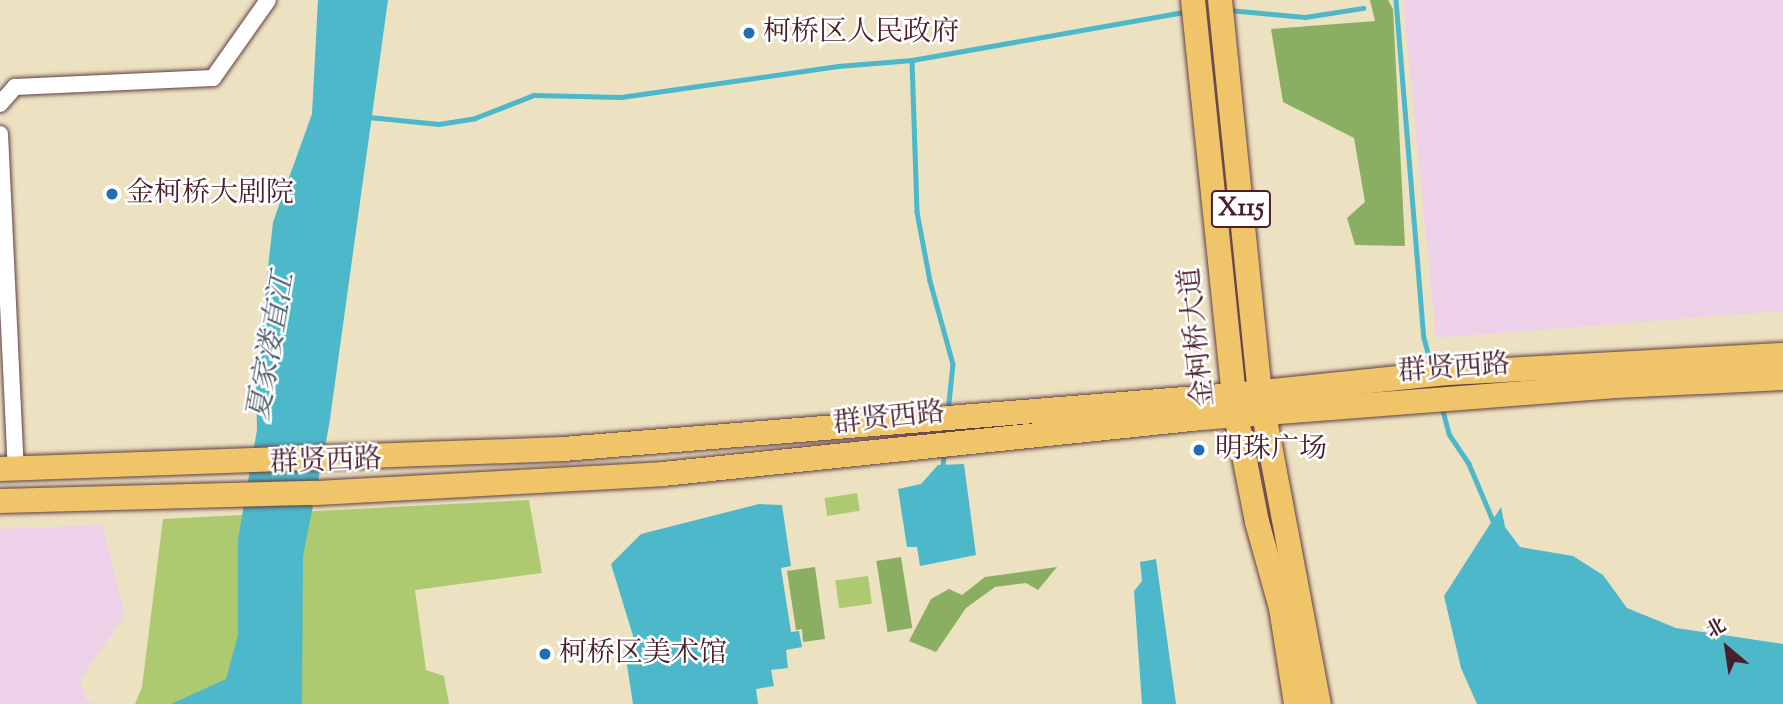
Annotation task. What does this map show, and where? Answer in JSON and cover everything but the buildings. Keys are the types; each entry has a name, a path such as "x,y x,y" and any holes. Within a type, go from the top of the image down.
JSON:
{"main road":[{"name":"金柯桥大道","path":"1193,0 1235,405 1257,522 1281,608 1296,704"},
{"name":"金柯桥大道","path":"1220,0 1261,403 1319,704"},
{"name":"群贤西路","path":"1261,403 1414,376 1783,355"},
{"name":"群贤西路","path":"8,469 324,461 563,449 971,414 1261,403 1419,402 1783,379"},
{"name":"群贤西路","path":"0,501 315,493 663,474 966,441 1235,405"}],"street":[{"path":"0,104 15,87 212,78 268,0"},
{"path":"0,134 8,469"}],"shaded area":[{"path":"1403,0 1783,0 1783,311 1436,338"},
{"path":"103,525 125,615 80,680 86,700 95,704 0,704 0,529"}],"green space":[{"path":"1370,0 1388,0 1393,9 1405,246 1355,245 1347,218 1365,202 1354,138 1283,102 1271,29 1375,21"},
{"path":"857,493 860,511 827,516 824,498"},
{"path":"529,500 542,573 415,590 426,670 444,676 449,704 135,704 142,687 163,519"},
{"path":"901,557 912,628 888,632 876,561"},
{"path":"815,567 825,639 803,642 802,629 796,630 787,571"},
{"path":"1057,567 1038,590 1026,583 995,587 966,608 936,652 909,641 931,599 949,589 962,595 985,577"},
{"path":"868,576 872,604 839,608 835,581"}],"water":[{"name":"夏家溇直江","path":"318,0 388,0 329,426 303,556 302,704 171,704 226,679 238,635 238,539 257,430 256,378 273,222 312,114"},
{"path":"964,464 976,555 920,566 917,547 907,547 898,489 921,484 938,465"},
{"path":"759,504 782,505 791,566 781,568 791,632 799,631 802,647 786,650 788,668 771,670 774,686 756,689 758,704 633,704 625,652 634,639 611,564 641,534"},
{"path":"1501,507 1505,527 1520,547 1573,556 1603,575 1627,608 1676,628 1783,644 1783,704 1477,704 1461,668 1444,596"},
{"path":"1156,559 1176,704 1142,704 1134,591 1142,581 1140,562"}],"waterway":[{"path":"1396,0 1424,338 1432,368"},
{"path":"1229,10 1305,17 1363,8"},
{"path":"369,117 439,124 475,118 534,95 621,97 838,66 912,60 1185,12"},
{"path":"912,60 917,212 930,281 953,364 948,412"},
{"path":"1442,407 1449,434 1469,464 1494,523"},
{"path":"942,471 944,452"}],"place":[{"name":"柯桥区人民政府","path":"749,33"},
{"name":"金柯桥大剧院","path":"112,194"},
{"name":"明珠广场","path":"1199,450"},
{"name":"柯桥区美术馆","path":"545,654"}]}
